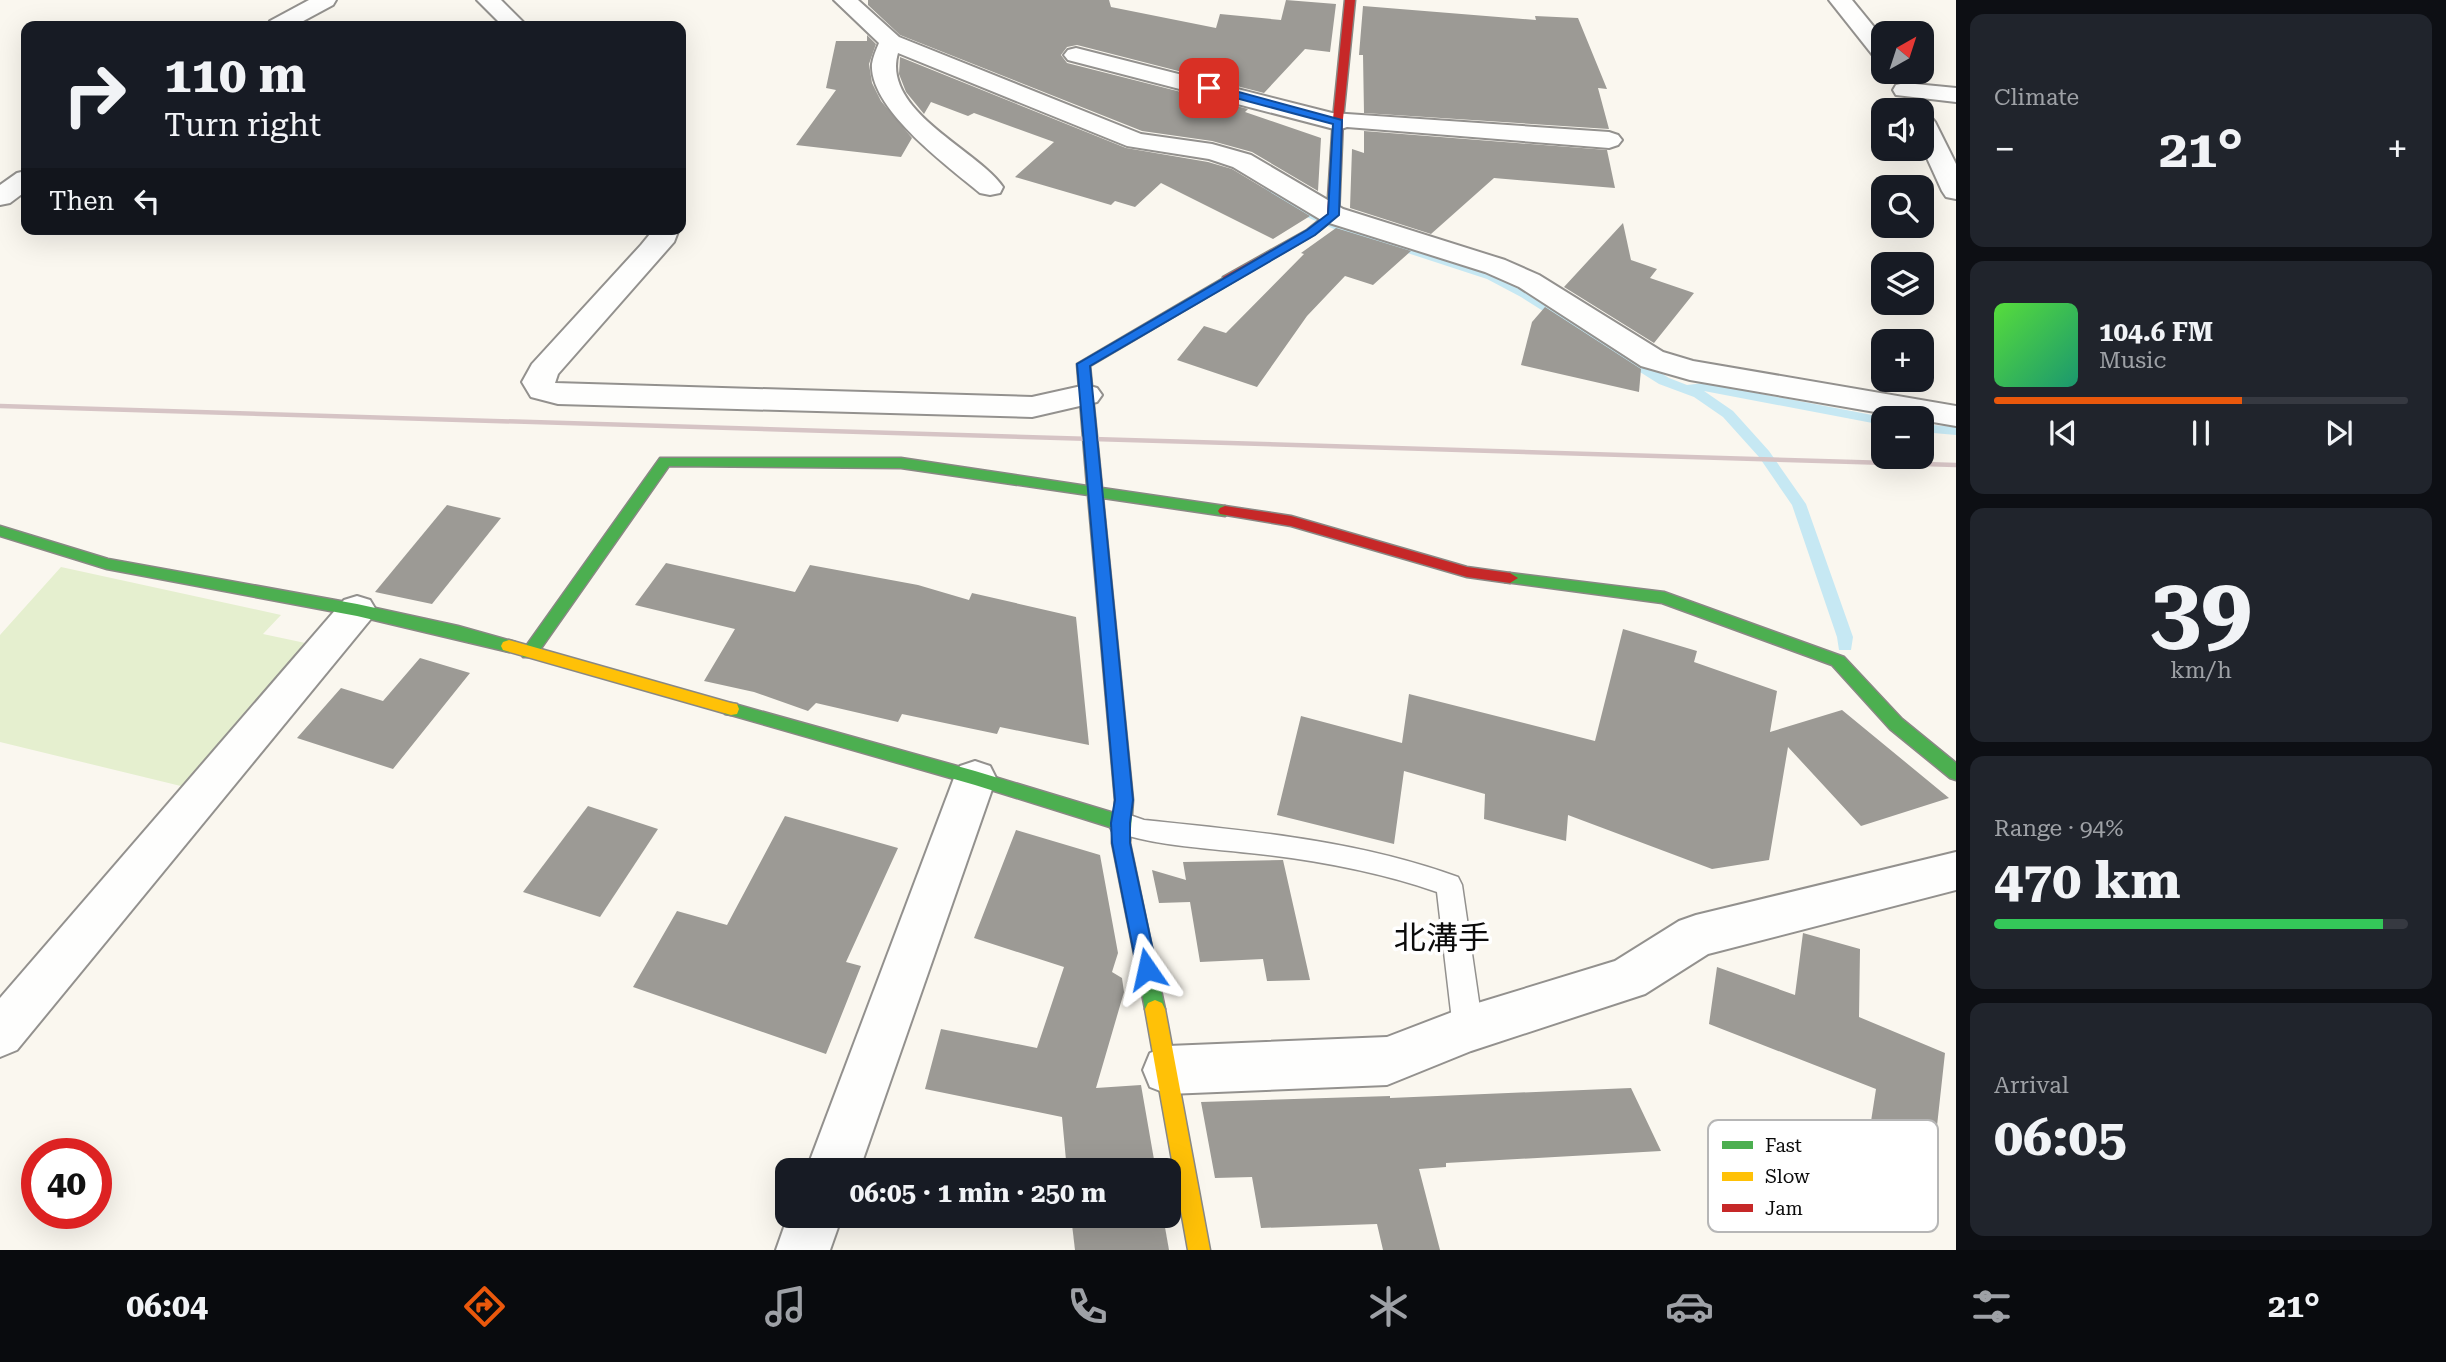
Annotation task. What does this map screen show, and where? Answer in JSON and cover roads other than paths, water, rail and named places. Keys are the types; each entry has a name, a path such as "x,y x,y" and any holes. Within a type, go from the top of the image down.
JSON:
{"street":[{"path":"287,21 325,0"},
{"path":"488,0 511,21"},
{"path":"845,0 891,42 1136,141 1212,152 1242,161 1328,220 1495,266 1529,281 1652,359 1690,370 1956,416"},
{"path":"1328,220 1350,0"},
{"path":"1840,0 1871,38"},
{"path":"891,42 883,65 888,87 939,146 989,187"},
{"path":"1076,55 1338,121 1609,140"},
{"path":"1905,91 1956,95"},
{"path":"1934,146 1956,191"},
{"path":"0,197 21,182"},
{"path":"1199,1250 1168,1070 1121,843 1124,800 1083,364 1328,220"},
{"path":"664,235 542,371 538,382 542,390 572,395 1032,407 1086,396"},
{"path":"529,653 665,461 901,463 1291,521 1467,572 1664,598 1838,661 1896,724 1956,773"},
{"path":"0,531 107,564 247,592 357,610 458,632 975,778 1121,823"},
{"path":"0,1034 357,610"},
{"path":"837,1158 975,778"},
{"path":"1168,1070 1387,1061 1468,1029 1628,979 1696,936 1956,872"},
{"path":"803,1250 811,1228"}],"lane":[{"path":"1121,823 1144,831 1318,849 1402,867 1449,885 1468,1029"}],"waterway":[{"path":"1269,188 1304,212 1338,227 1491,276 1525,294 1664,381 1699,394 1728,414 1764,454 1799,504 1845,637 1845,646"},
{"path":"1688,389 1704,387 1871,419"},
{"path":"1934,429 1956,431"}],"railway":[{"path":"0,406 1956,465"}],"district":[{"name":"北溝手","path":"1442,938"}]}
